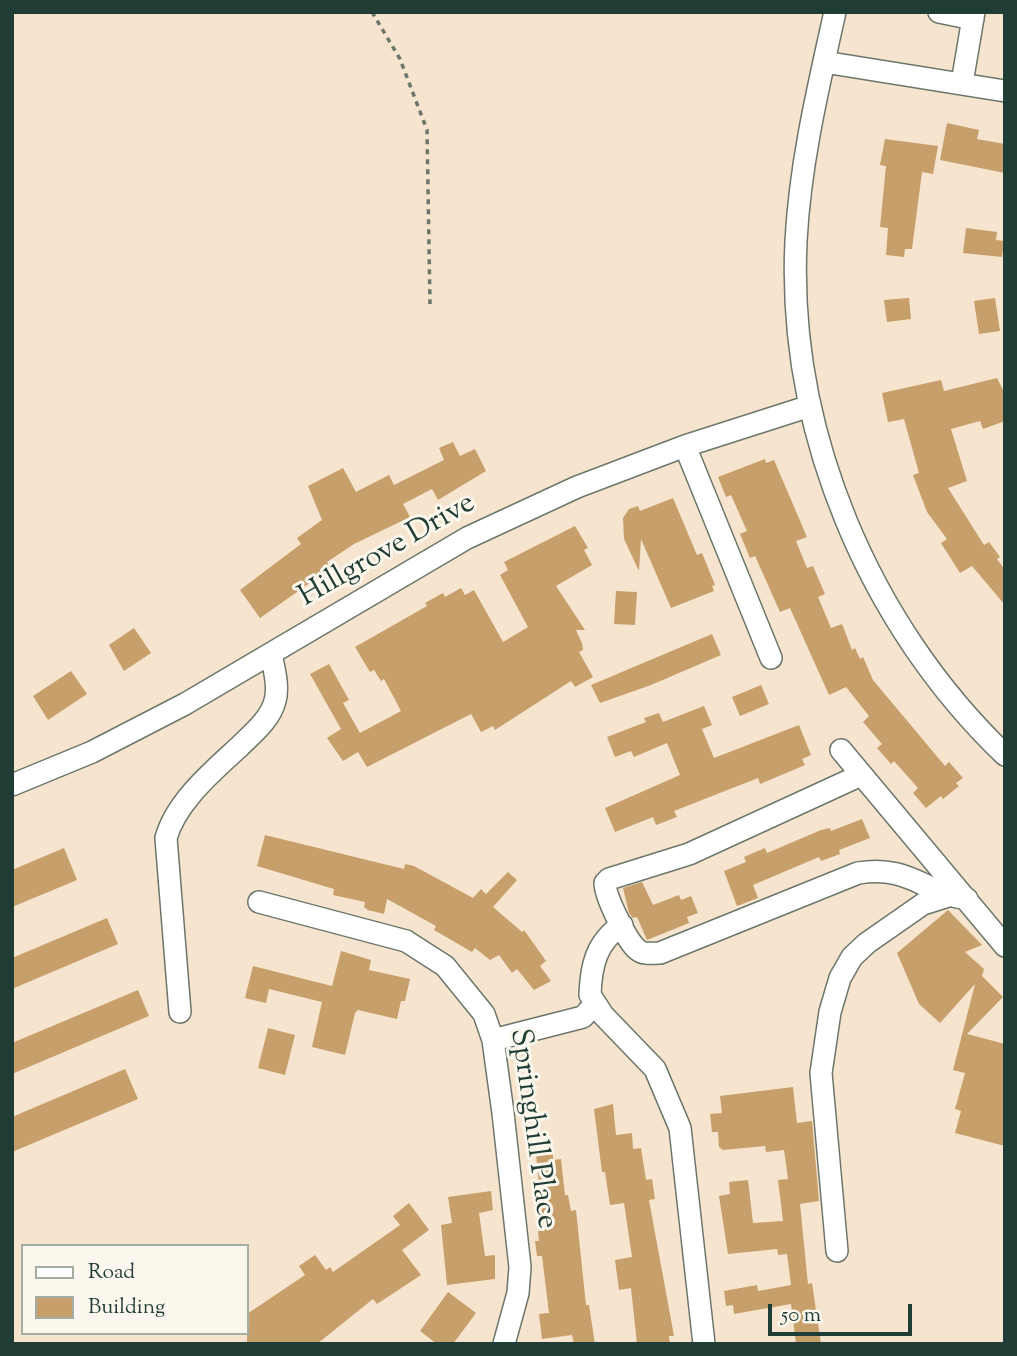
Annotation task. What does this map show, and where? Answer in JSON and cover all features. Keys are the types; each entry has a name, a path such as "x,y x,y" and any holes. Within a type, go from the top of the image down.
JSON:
{"street":[{"path":"835,12 801,184 796,243 796,295 810,407 854,540 879,592 950,698 1005,755"},
{"path":"939,12 974,16 962,83"},
{"path":"824,62 1005,91"},
{"name":"Hillgrove Drive","path":"12,785 92,752 185,704 467,538 577,487 685,446 810,407"},
{"path":"685,446 771,658"},
{"path":"180,1012 166,838 170,821 262,724 275,704 276,677 271,653"},
{"path":"841,750 957,898 1005,946"},
{"path":"861,775 689,854 605,883 607,894 622,925 640,952 660,953 858,873 878,870 897,872 957,898"},
{"path":"837,1251 821,1073 830,1012 840,978 852,957 867,943 923,904 957,898"},
{"name":"Springhill Place","path":"259,902 406,941 445,966 473,996 484,1014 493,1040 520,1267 518,1293 504,1344"},
{"path":"622,925 605,939 595,956 590,995 594,1005 655,1069 684,1140 704,1344"},
{"path":"493,1040 583,1017 594,1005"}],"path":[{"path":"372,12 400,59 426,130 430,304"}],"building":[{"path":"947,123 979,130 977,139 1005,144 1005,173 940,160"},
{"path":"885,139 938,146 933,174 922,172 912,249 905,249 904,257 886,255 888,228 880,227 886,166 880,165"},
{"path":"966,228 997,232 996,240 1004,241 1002,257 963,253"},
{"path":"909,298 911,319 887,322 884,300"},
{"path":"995,298 1000,331 979,334 974,301"},
{"path":"997,378 1005,394 1005,421 983,429 980,421 951,429 967,481 948,488 984,545 989,542 1000,557 997,559 1005,570 1005,605 972,566 960,573 941,543 947,539 927,512 913,475 919,473 904,419 888,422 882,393 941,380 944,391"},
{"path":"453,442 460,456 475,449 486,471 438,500 432,489 403,504 410,517 354,544 327,562 331,568 260,618 240,590 301,544 297,538 322,520 308,486 343,468 356,492 389,475 394,485 444,460 439,448"},
{"path":"765,459 766,463 774,460 807,537 796,541 807,568 813,566 825,594 818,597 831,628 842,624 852,650 855,648 860,659 863,657 873,680 945,766 949,762 963,778 956,783 959,786 943,799 941,796 926,808 913,793 918,788 894,761 891,764 877,748 882,744 863,722 869,716 846,687 829,695 790,608 780,612 755,556 750,558 740,534 747,531 731,495 726,497 718,477"},
{"path":"673,498 697,555 702,553 715,585 712,586 714,591 671,608 641,539 639,571 624,539 623,518 629,509 638,506 640,511"},
{"path":"575,526 588,548 584,550 592,565 556,586 585,630 576,630 583,650 579,652 593,677 575,687 571,681 495,730 493,726 481,732 471,714 367,767 358,752 343,761 327,738 341,729 310,674 329,664 349,700 343,703 360,733 401,711 384,679 381,681 374,670 370,672 355,647 427,606 425,603 443,593 445,597 461,588 465,595 474,590 503,642 528,627 500,575 508,570 504,562"},
{"path":"616,591 637,592 635,625 614,624"},
{"path":"134,628 151,653 124,671 109,645"},
{"path":"712,634 721,655 600,703 591,685"},
{"path":"71,671 87,694 48,720 33,696"},
{"path":"761,685 769,704 740,716 732,697"},
{"path":"704,706 712,725 702,729 714,758 799,725 811,755 802,759 805,765 760,784 758,778 674,811 677,817 656,825 653,817 615,832 605,808 680,775 667,743 634,757 631,751 615,757 607,737 646,722 644,718 659,713 663,722"},
{"path":"862,819 870,838 839,850 840,854 821,861 819,857 753,885 758,898 737,906 724,871 746,862 744,857 765,848 767,853 821,830 830,828 831,831"},
{"path":"265,835 404,869 405,864 414,866 473,898 481,889 486,894 508,872 517,880 493,907 522,932 524,930 546,961 540,966 551,981 534,990 517,969 512,973 499,955 490,960 475,948 472,952 434,930 436,926 387,899 384,914 368,910 364,907 365,902 333,895 334,889 257,866"},
{"path":"64,848 77,880 12,907 12,870"},
{"path":"642,882 653,905 679,895 681,900 691,896 698,913 687,917 689,923 647,940 637,917 633,918 629,913 623,888"},
{"path":"948,910 982,945 965,952 984,969 982,976 1003,997 967,1034 1005,1044 1005,1146 955,1133 961,1111 955,1109 965,1073 953,1070 975,984 940,1023 919,1004 897,953"},
{"path":"107,918 118,944 12,989 12,958"},
{"path":"341,951 371,960 369,970 410,979 397,1019 358,1010 355,1013 345,1055 312,1047 322,1002 269,989 266,1003 245,998 253,966 332,986"},
{"path":"138,990 149,1016 12,1074 12,1043"},
{"path":"268,1028 295,1035 285,1075 258,1068"},
{"path":"125,1069 138,1099 12,1152 12,1117"},
{"path":"793,1087 797,1123 812,1121 819,1201 800,1204 808,1284 812,1283 821,1344 796,1344 791,1304 734,1314 733,1305 726,1306 724,1291 757,1285 758,1291 791,1285 787,1254 778,1255 777,1249 728,1254 719,1196 730,1194 729,1182 748,1180 753,1223 783,1221 778,1180 788,1179 784,1150 766,1152 765,1146 723,1150 719,1147 718,1132 712,1132 710,1114 722,1113 720,1096"},
{"path":"613,1104 616,1135 632,1133 633,1149 641,1148 646,1180 652,1179 655,1199 649,1200 674,1336 669,1336 670,1344 637,1344 631,1288 619,1290 615,1260 632,1257 624,1203 610,1205 605,1172 602,1172 594,1109"},
{"path":"553,1153 553,1160 561,1159 565,1195 568,1195 571,1211 576,1210 586,1305 589,1305 595,1344 574,1344 572,1335 542,1339 539,1314 549,1313 542,1256 537,1256 535,1241 539,1241 538,1231 541,1231 537,1203 541,1203 536,1154"},
{"path":"491,1191 493,1210 479,1213 485,1256 495,1255 495,1279 447,1285 441,1225 452,1223 448,1197"},
{"path":"409,1203 429,1230 402,1250 421,1275 377,1304 373,1299 317,1344 247,1344 248,1313 305,1275 299,1266 315,1255 326,1270 330,1267 333,1272 400,1225 393,1216"},
{"path":"448,1292 476,1313 453,1344 437,1344 420,1331"}]}
